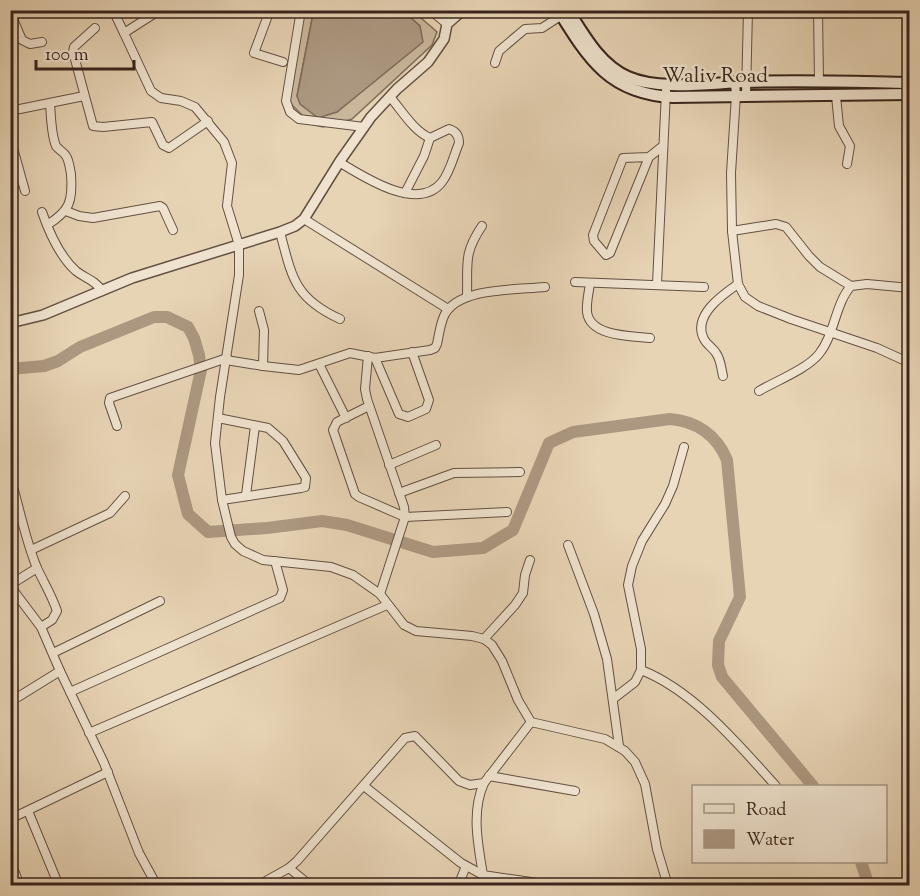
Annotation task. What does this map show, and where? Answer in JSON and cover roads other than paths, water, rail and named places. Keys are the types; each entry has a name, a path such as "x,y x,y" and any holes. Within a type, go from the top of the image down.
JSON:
{"main road":[{"name":"Waliv Road","path":"564,12 600,57 614,70 641,82 666,84 909,82"},
{"name":"Waliv Road","path":"564,12 604,73 644,94 666,96 909,94"}],"street":[{"path":"113,10 151,91 161,98 195,107 224,142 230,156 231,173 227,206 239,244 239,275 215,443 222,500 231,537 243,551 263,560 331,567 353,575 380,594 404,625 416,631 484,639 492,645 502,661 518,700 531,722 591,735 619,746 635,762 645,784 657,849 668,885"},
{"path":"124,33 160,10"},
{"path":"270,10 254,53 283,62"},
{"path":"301,10 286,101 290,112 299,118 364,127"},
{"path":"430,10 447,24"},
{"path":"10,323 43,315 132,278 295,226 304,219 339,162 371,117 397,89 428,62 444,39 447,24 464,10"},
{"path":"748,10 740,82 741,95 731,173 732,231 738,284 746,297 758,306 877,348 909,363"},
{"path":"818,10 819,82"},
{"path":"10,12 22,40 30,44 42,42"},
{"path":"495,63 499,51 525,29 542,28 564,12"},
{"path":"95,28 74,47 74,57 93,126 103,128 152,122 166,147 174,146 208,121"},
{"path":"657,285 666,84"},
{"path":"10,111 84,96"},
{"path":"836,96 839,126 850,146 847,164"},
{"path":"391,98 419,131 430,138"},
{"path":"46,225 60,217 71,202 70,170 66,155 56,146 50,104"},
{"path":"339,162 386,187 405,193 422,195 441,184 459,143 457,133 449,129 430,138 424,156 405,193"},
{"path":"10,137 25,191"},
{"path":"649,157 623,158 593,235 594,241 606,255 610,253 630,209 649,157 663,146"},
{"path":"66,211 93,218 160,206 173,230"},
{"path":"42,212 46,225 67,261 76,271 97,283 102,291"},
{"path":"304,219 448,309"},
{"path":"732,231 776,224 786,227 820,267 851,286 867,284 909,288"},
{"path":"468,296 466,267 468,254 471,242 482,226"},
{"path":"280,231 289,266 306,299 319,309 340,319"},
{"path":"575,282 704,287"},
{"path":"590,283 587,314 591,323 607,333 650,338"},
{"path":"723,376 720,359 703,337 702,321 714,303 738,284"},
{"path":"759,390 818,355 843,298 851,286"},
{"path":"117,426 109,403 110,399 226,359 299,370 341,355 357,353 371,357 435,348 448,309 468,296 544,287"},
{"path":"260,311 264,330 263,366"},
{"path":"371,357 399,414 408,417 426,409 429,400 412,352"},
{"path":"371,357 365,389 405,517 380,594"},
{"path":"319,364 346,418"},
{"path":"369,406 337,422 333,430 355,494 405,517 507,512"},
{"path":"218,418 268,428 276,434 306,478 307,483 301,488 222,500"},
{"path":"246,495 255,426"},
{"path":"389,465 436,445"},
{"path":"613,699 635,682 641,670 641,649 628,585 632,566 642,542 673,486 684,447"},
{"path":"399,494 454,473 520,472"},
{"path":"10,476 37,568 57,611 52,620 41,627"},
{"path":"31,550 110,513 125,496"},
{"path":"568,545 602,639 619,746"},
{"path":"484,639 523,593 530,560"},
{"path":"70,692 280,598 283,590 275,561"},
{"path":"37,568 10,585 41,627 108,772 139,853 157,885"},
{"path":"53,653 160,601"},
{"path":"89,733 387,605"},
{"path":"641,670 660,677 693,702 775,785"},
{"path":"10,699 18,697 60,671"},
{"path":"483,875 476,814 477,799 486,779 531,722"},
{"path":"257,885 289,868 410,735 418,738 459,781 470,785 486,779 575,791"},
{"path":"10,819 108,772"},
{"path":"364,786 466,866 483,875 558,885"},
{"path":"28,811 59,885"},
{"path":"10,860 20,885"},
{"path":"458,885 466,866"},
{"path":"289,868 311,885"}],"water":[{"path":"317,11 403,11 420,26 423,42 337,112 318,118 300,104 297,96 312,19"}],"waterway":[{"path":"10,369 44,366 58,361 80,347 154,317 167,317 188,327 199,355 201,370 178,475 188,514 208,532 322,521 347,525 433,552 483,548 513,530 549,443 573,432 670,419 697,426 718,443 727,460 740,597 719,641 718,665 722,677 812,785"},
{"path":"861,863 869,886"}]}
